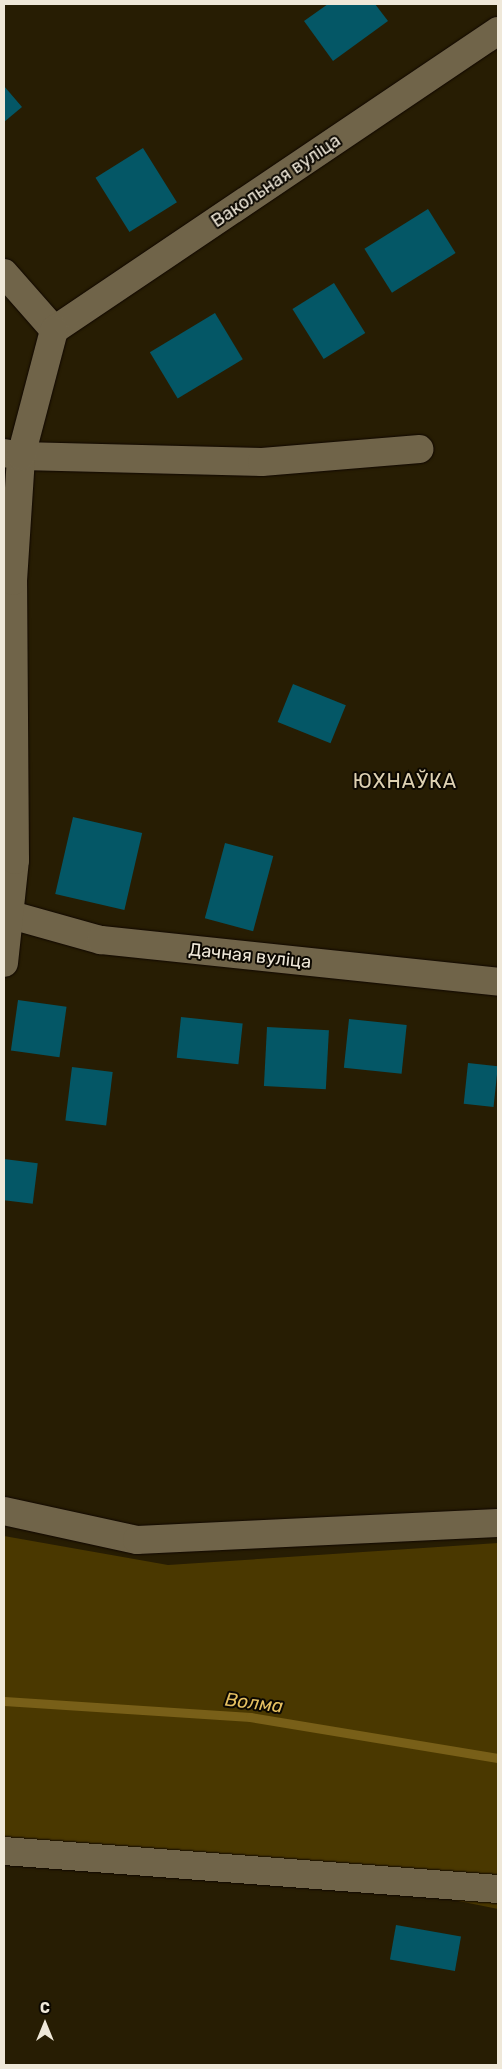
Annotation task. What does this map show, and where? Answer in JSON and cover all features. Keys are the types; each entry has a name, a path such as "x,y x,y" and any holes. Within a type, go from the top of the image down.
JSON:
{"street":[{"name":"Вакольная вуліца","path":"54,330 498,32"},
{"path":"4,273 54,330 12,455 15,860 6,914 4,963"},
{"path":"12,455 262,462 419,449"},
{"name":"Дачная вуліца","path":"6,914 101,940 498,982"},
{"path":"4,1512 137,1540 498,1523"},
{"path":"4,1851 498,1889"}],"shaded area":[{"path":"4,1536 168,1565 498,1543 498,1909 340,1877 4,1841"}],"building":[{"path":"328,4 375,4 388,21 333,61 304,21"},
{"path":"4,86 22,107 4,122"},
{"path":"143,148 177,202 129,232 96,178"},
{"path":"428,209 456,253 392,293 364,249"},
{"path":"334,283 365,333 324,359 292,309"},
{"path":"215,313 243,359 178,398 150,352"},
{"path":"293,684 346,705 330,743 278,722"},
{"path":"73,817 142,833 124,910 55,894"},
{"path":"225,843 273,856 253,931 205,918"},
{"path":"18,1000 67,1007 59,1057 11,1051"},
{"path":"181,1017 243,1023 238,1064 177,1058"},
{"path":"349,1019 407,1025 402,1074 344,1068"},
{"path":"267,1027 329,1030 326,1089 264,1086"},
{"path":"468,1063 498,1066 494,1107 464,1104"},
{"path":"72,1067 113,1072 106,1126 65,1121"},
{"path":"4,1159 38,1163 33,1204 4,1200"},
{"path":"396,1925 461,1936 455,1971 390,1959"}],"waterway":[{"name":"Волма","path":"4,1701 250,1717 498,1758"}],"district":[{"name":"ЮХНАЎКА","path":"405,781"}]}
